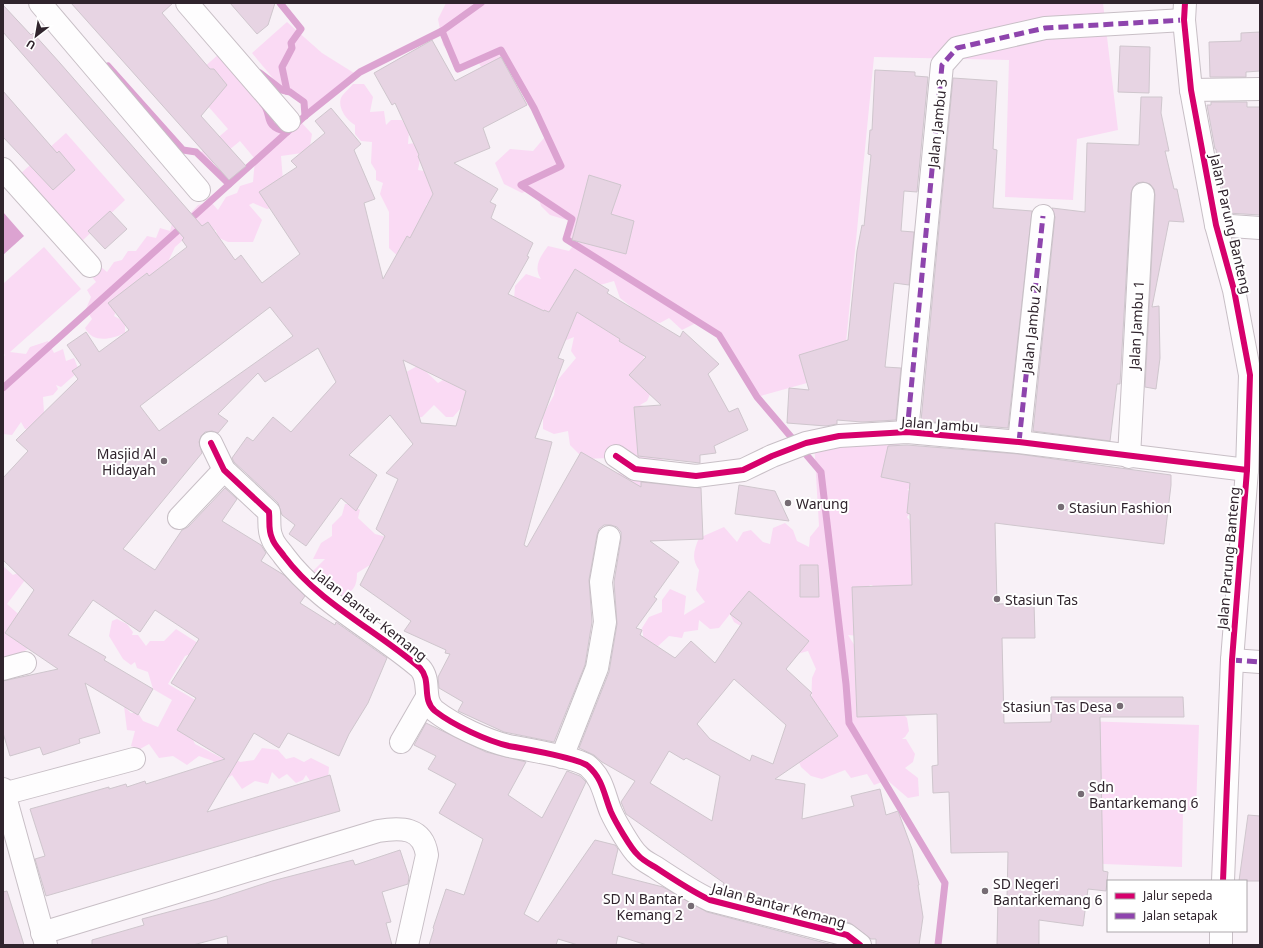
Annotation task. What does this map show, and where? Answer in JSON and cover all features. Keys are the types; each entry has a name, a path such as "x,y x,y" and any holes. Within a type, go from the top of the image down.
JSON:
{"street":[{"path":"40,3 199,190"},
{"path":"187,3 289,121"},
{"name":"Jalan Parung Banteng","path":"1184,11 1191,90 1216,225 1234,290 1250,375 1247,470 1232,660 1223,880"},
{"name":"Jalan Jambu 3","path":"907,432 942,65 957,48 1045,28 1184,11"},
{"path":"1191,90 1260,89"},
{"path":"3,169 90,266"},
{"name":"Jalan Jambu 1","path":"1129,457 1143,194"},
{"name":"Jalan Jambu 2","path":"1019,442 1043,216"},
{"path":"1216,225 1260,228"},
{"name":"Jalan Jambu","path":"616,456 635,469 696,476 743,470 806,442 839,436 907,432 1019,442 1129,457 1247,470"},
{"name":"Jalan Bantar Kemang","path":"211,443 224,470 269,512 269,530 272,540 288,562 329,600 411,660 425,673 427,680 427,697 430,705 435,711 458,725 507,745 562,757 586,765 596,774 605,792 611,811 638,855 675,880 710,900 847,935 860,945"},
{"path":"179,518 224,470"},
{"path":"562,757 597,668 605,622 601,582 609,537"},
{"path":"1232,660 1260,662"},
{"path":"3,669 25,662"},
{"path":"400,742 427,697"},
{"path":"134,758 3,792 44,939 378,831 394,828 406,829 418,835 426,845 427,855 407,945"},
{"path":"1221,932 1221,945"}],"shaded area":[{"path":"446,3 1103,3 1118,130 1077,139 1073,200 1005,197 1009,60 874,57 843,373 757,397 719,335 698,322 682,330 669,318 660,323 648,320 620,298 614,281 600,285 584,277 643,342 644,362 651,392 647,401 640,405 653,408 653,452 666,462 672,478 664,496 603,481 628,468 609,458 584,459 570,445 568,431 554,434 543,429 543,415 554,395 556,382 576,358 571,351 574,337 564,341 462,407 453,417 446,417 434,405 422,417 414,418 401,375 419,365 438,383 448,377 512,327 515,286 526,274 541,279 538,270 538,262 548,246 569,251 574,245 566,239 572,218 570,217 567,220 550,215 541,206 538,196 529,190 522,193 504,184 495,163 510,149 533,151 544,138 549,141 524,90 520,90 512,81 511,67 497,75 482,69 478,61 458,69 454,59 443,45 438,19"},
{"path":"287,22 322,53 354,73 306,114 304,102 291,92 282,89 252,53"},
{"path":"219,54 265,107 267,119 271,124 278,130 287,132 279,140 282,140 301,122 312,134 309,152 281,156 283,181 277,206 267,209 253,203 249,205 262,220 253,242 228,242 217,237 216,230 208,234 191,233 175,247 165,268 119,304 114,316 125,322 125,333 103,339 93,336 88,333 85,328 92,319 86,309 91,297 87,290 96,282 80,261 93,260 107,272 114,262 122,260 128,251 136,251 147,236 156,238 160,228 170,231 172,224 181,218 186,218 198,205 211,202 218,210 226,197 237,193 240,186 253,182 255,159 240,141 212,164 200,153 228,129 187,82"},
{"path":"353,84 364,84 373,97 370,112 384,111 386,125 391,120 402,120 409,132 408,144 415,143 422,149 418,170 430,172 436,194 426,205 434,211 401,259 389,248 389,212 380,194 383,183 376,180 376,171 371,163 372,142 361,141 355,134 355,125 348,120 341,108 340,100 342,96"},
{"path":"66,133 125,200 81,242 19,175"},
{"path":"3,212 24,236 3,255"},
{"path":"44,247 81,289 10,352 26,354 30,347 48,341 54,353 63,349 66,361 74,358 79,371 61,387 56,385 58,389 53,395 43,397 44,413 50,415 35,430 25,429 21,422 12,435 3,434 3,357 5,355 3,353 3,284"},
{"path":"899,437 900,447 914,484 907,490 913,492 918,503 907,517 920,534 936,592 878,593 872,585 870,585 863,593 860,636 848,635 889,700 907,718 909,731 902,739 906,739 915,754 913,762 905,768 918,778 919,796 908,798 887,780 874,785 867,774 851,778 845,770 822,779 811,776 801,767 796,755 798,743 831,721 822,720 811,710 812,678 816,669 808,651 797,654 747,630 734,622 730,614 719,628 710,629 699,620 698,630 684,632 682,638 669,636 656,648 644,642 642,628 649,617 662,612 662,600 670,589 686,596 684,615 705,602 696,590 699,570 696,566 694,554 699,538 724,527 737,542 743,532 751,530 763,542 770,544 773,528 785,523 793,530 797,541 809,547 810,537 819,526 814,441"},
{"path":"345,504 350,504 360,510 358,518 375,534 390,538 377,568 370,565 357,573 356,583 353,589 347,594 338,598 320,588 313,571 325,559 313,559 321,543 332,536 332,525 342,515"},
{"path":"3,566 13,575 20,572 28,576 7,604 25,620 12,636 28,649 3,662"},
{"path":"117,619 127,624 133,632 132,635 138,635 146,646 150,641 164,641 176,629 204,647 219,673 188,655 185,656 168,684 209,708 189,731 195,744 222,758 230,755 240,762 254,760 262,748 278,750 286,759 294,757 304,762 311,758 329,767 328,781 313,785 306,775 303,780 296,783 287,774 279,779 272,772 268,784 255,781 242,789 232,775 228,778 221,773 213,761 199,756 187,765 173,756 159,758 149,744 140,749 131,746 135,731 127,730 124,706 131,713 138,713 143,721 158,727 172,700 153,689 148,672 137,668 135,662 131,665 123,659 109,636 112,621"},
{"path":"1055,720 1199,725 1196,810 1183,810 1182,867 1051,862"}],"building":[{"path":"71,3 173,3 162,13 210,69 214,69 227,85 201,116 246,166 229,180"},
{"path":"230,3 275,3 268,25 257,34"},
{"path":"3,5 31,35 33,33 202,226 208,222 235,260 241,255 262,283 300,254 259,192 297,167 291,161 325,133 315,121 331,108 361,144 354,150 375,199 364,203 383,279 407,236 410,238 433,194 418,156 419,155 395,103 392,105 374,73 432,40 455,81 501,57 527,105 483,128 490,148 454,163 498,189 490,202 496,205 491,218 533,243 527,256 529,257 508,294 549,312 575,269 609,290 607,293 680,337 683,331 719,364 708,374 729,412 738,408 748,430 714,446 716,453 700,455 700,463 638,456 634,407 661,405 629,375 646,357 619,341 620,339 577,312 558,358 564,360 535,438 552,442 524,545 527,547 581,452 641,487 641,482 701,488 703,539 650,541 679,562 654,597 657,599 636,628 642,630 640,635 675,658 691,641 715,663 742,623 730,614 749,591 809,641 786,669 812,693 810,695 838,736 775,779 805,784 802,819 854,806 851,796 880,789 886,815 898,811 912,849 923,917 919,945 876,945 876,939 871,939 850,923 741,895 723,885 724,883 626,814 621,802 635,781 602,762 594,755 579,748 609,672 617,624 614,582 621,532 617,527 604,525 599,529 597,535 589,580 592,622 585,665 554,742 504,732 458,711 463,702 439,688 438,677 450,654 445,653 446,650 404,631 411,621 360,585 385,536 376,529 398,479 386,473 413,444 390,415 349,455 377,475 356,511 341,498 306,546 289,534 295,525 282,515 278,503 234,462 232,458 247,437 253,441 273,417 291,432 336,382 318,348 265,382 258,373 218,414 228,421 218,433 212,431 205,432 201,436 199,442 202,453 123,549 155,570 182,530 188,527 225,488 237,499 222,521 261,545 266,553 261,561 284,575 305,596 300,603 335,625 336,622 387,658 368,703 349,734 339,756 288,733 279,748 254,733 207,812 330,775 340,811 46,896 35,859 45,856 30,809 109,787 109,789 126,784 127,787 145,781 146,784 225,759 177,730 196,698 171,683 199,639 155,610 140,632 93,600 68,635 106,657 104,660 153,689 138,715 85,683 100,733 79,739 80,743 43,755 40,747 10,756 3,733 3,681 58,669 5,633 34,590 3,560 3,478 28,451 16,440 78,379 72,371 81,365 67,345 86,332 99,352 129,330 108,303 147,273 149,276 187,247 182,240 184,238 3,32","holes":["270,307 293,336 159,431 140,406","403,360 466,391 456,426 421,423","734,679 786,725 773,764 752,755 750,761 710,739 697,724","669,751 684,760 686,758 720,776 712,821 650,783"]},
{"path":"1260,32 1260,71 1246,72 1246,77 1210,77 1209,42 1241,41 1241,33"},
{"path":"1120,46 1150,47 1149,93 1118,92"},
{"path":"875,70 915,72 915,76 928,77 917,192 904,191 901,231 914,232 909,285 894,283 885,367 901,368 896,420 862,422 837,420 837,424 826,426 787,423 789,388 809,390 799,355 848,340 857,251 862,225 864,226 871,155 868,154 870,130 872,130"},
{"path":"953,78 997,81 993,149 997,150 993,208 1032,211 1008,428 921,421"},
{"path":"3,91 57,153 59,151 75,170 53,190 3,137"},
{"path":"1141,97 1162,97 1161,113 1169,151 1165,151 1174,189 1177,189 1184,222 1169,221 1152,307 1159,306 1160,358 1156,389 1145,387 1155,195 1154,189 1150,184 1143,182 1137,183 1133,187 1131,193 1120,384 1117,384 1110,441 1033,431 1055,217 1052,208 1085,212 1087,143 1139,145"},
{"path":"1211,102 1247,102 1247,107 1260,107 1260,215 1227,213 1207,105 1211,105"},
{"path":"589,175 621,185 611,214 634,221 626,254 572,240"},
{"path":"110,211 127,229 105,249 88,231"},
{"path":"907,445 1018,454 1171,475 1164,544 995,523 997,604 1034,603 1035,638 1002,638 1004,723 1051,722 1051,697 1183,697 1184,717 1100,717 1103,871 1108,872 1106,891 1088,889 1083,926 1039,920 1039,945 997,945 998,898 1007,898 1008,852 951,853 949,792 933,793 932,766 938,765 937,714 857,717 852,587 912,585 910,514 907,513 910,483 881,477 888,446"},
{"path":"739,485 775,491 789,521 735,514"},
{"path":"800,565 818,565 819,597 800,597"},
{"path":"426,723 486,752 526,762 508,795 542,818 567,771 580,776 586,782 524,914 538,922 595,840 615,845 618,849 612,874 663,887 707,912 833,945 647,945 618,936 616,945 578,945 558,939 556,945 429,945 446,889 464,895 483,839 439,813 456,784 428,769 436,756 414,745"},
{"path":"1248,815 1260,816 1260,881 1239,880"},
{"path":"400,850 409,877 408,884 382,892 391,922 386,923 392,945 228,945 227,936 193,945 92,945 92,940 144,925 142,919 217,899 272,881 353,860 355,865"},
{"path":"7,891 24,945 3,945 3,892"}],"waterway":[{"path":"280,3 301,29 291,43 292,48 282,67 287,91"},
{"path":"3,388 305,116 360,72 442,31 481,3"},
{"path":"442,31 458,69 501,50 534,108 561,166 521,185 572,219 566,239 719,335 757,397 821,472 846,684 849,723 945,883 938,945"},
{"path":"108,66 183,150 196,152 229,184"},
{"path":"260,73 282,90 290,92 304,102 305,116"},
{"path":"263,104 266,108 269,120 274,127 287,132"}],"marked path":[{"path":"907,432 942,65 957,48 1045,28 1184,20"},
{"path":"1019,442 1043,216"},
{"path":"1232,660 1260,662"}],"cycle path":[{"path":"1185,3 1184,20 1191,90 1216,225 1234,290 1250,375 1247,470 1232,660 1223,880"},
{"path":"616,456 635,469 696,476 743,470 772,456 806,443 839,436 907,432 1019,442 1247,470"},
{"path":"211,443 224,470 269,512 270,529 274,543 298,573 331,602 420,668 424,673 428,701 435,711 461,727 500,744 563,757 588,766 597,776 611,812 623,835 635,852 644,860 696,893 710,900 847,935 860,945"}],"place":[{"name":"Masjid Al Hidayah","path":"164,461"},
{"name":"Warung","path":"788,503"},
{"name":"Stasiun Fashion","path":"1061,507"},
{"name":"Stasiun Tas","path":"997,599"},
{"name":"Stasiun Tas Desa","path":"1120,706"},
{"name":"Sdn Bantarkemang 6","path":"1081,794"},
{"name":"SD Negeri Bantarkemang 6","path":"985,891"},
{"name":"SD N Bantar Kemang 2","path":"691,906"}]}
